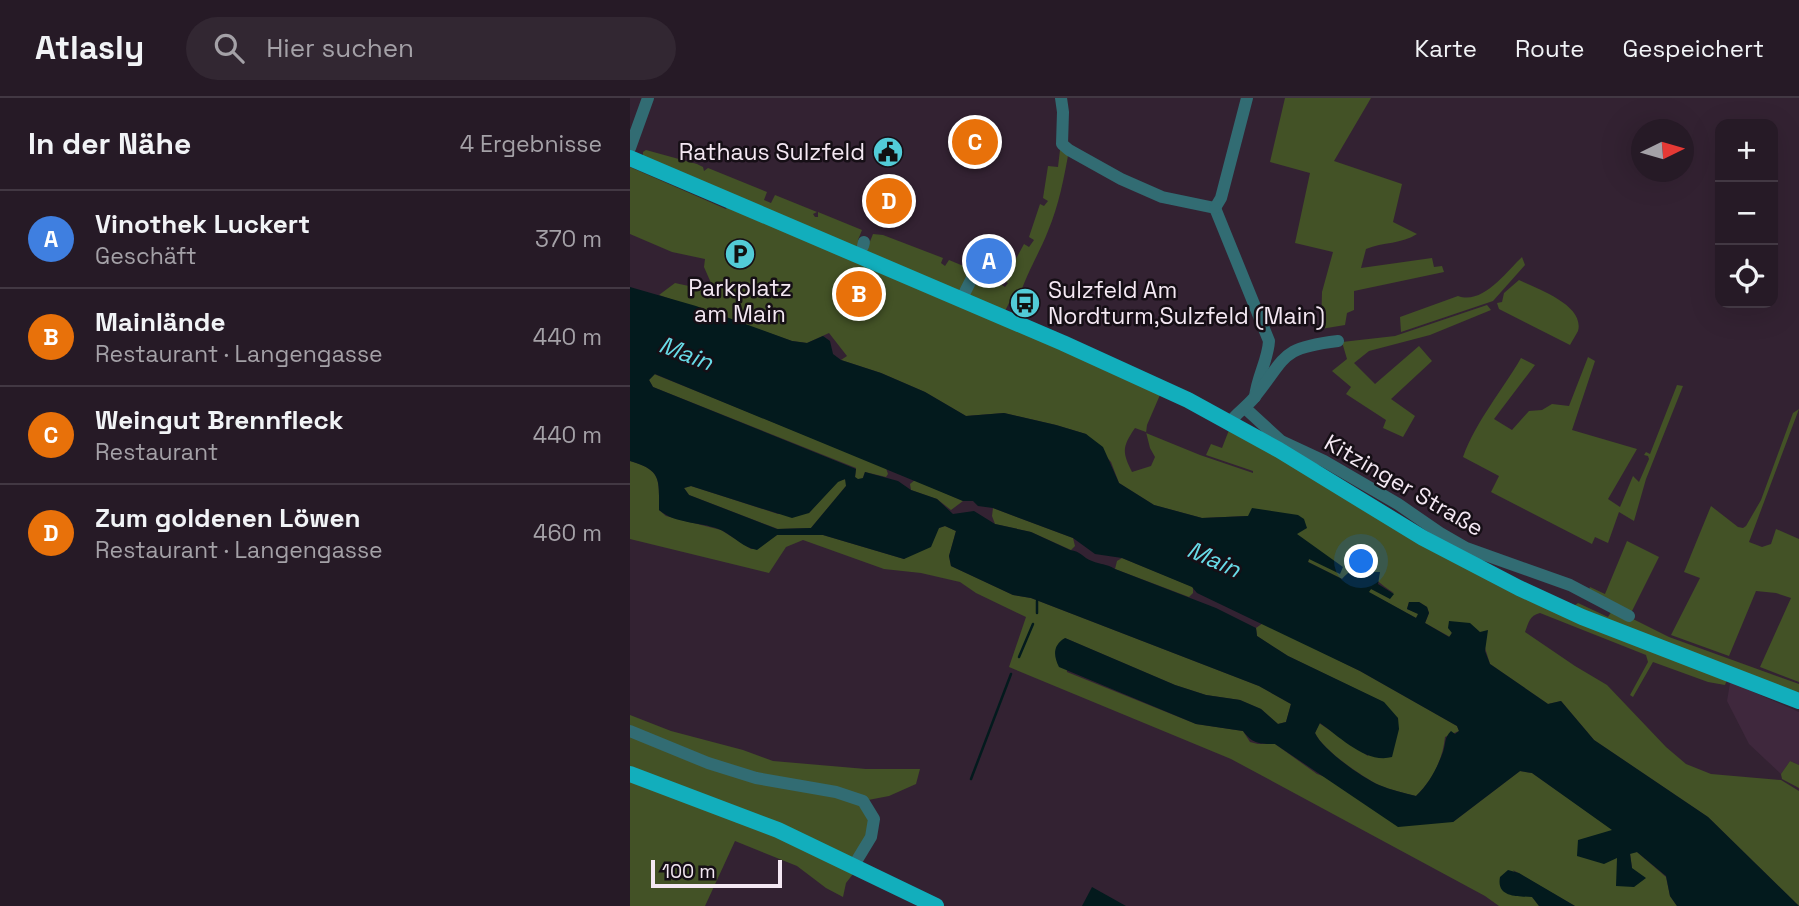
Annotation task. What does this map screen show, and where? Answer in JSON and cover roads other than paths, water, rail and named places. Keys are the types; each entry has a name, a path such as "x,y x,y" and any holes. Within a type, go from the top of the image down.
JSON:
{"main road":[{"path":"630,158 1144,379 1230,422 1423,538 1519,588 1643,641 1799,701"},
{"path":"630,774 754,820 936,906"}],"street":[{"path":"630,148 648,98"},
{"path":"1060,98 1063,112 1062,144 1121,179 1162,197 1214,208"},
{"path":"1214,208 1221,198 1247,98"},
{"path":"1214,208 1267,334 1269,352 1256,382 1255,397"},
{"path":"961,300 978,266"},
{"path":"1230,422 1255,397 1282,359 1307,345 1338,341"},
{"name":"Kitzinger Straße","path":"1245,408 1281,440 1324,461 1466,548 1544,574 1629,616"},
{"path":"630,731 658,744 757,778 836,792 863,801 874,819 871,837 854,865"}],"water":[{"name":"Main","path":"630,287 696,306 792,341 807,343 823,336 830,341 833,354 841,360 925,392 966,416 1004,413 1086,434 1103,447 1119,483 1154,505 1202,518 1248,516 1252,508 1298,515 1304,519 1307,528 1297,534 1343,567 1340,574 1309,559 1308,562 1342,579 1355,570 1380,572 1378,584 1394,594 1390,599 1371,589 1369,592 1416,618 1418,614 1407,609 1409,602 1419,602 1427,607 1429,613 1425,623 1449,637 1452,633 1448,628 1449,621 1470,623 1480,632 1488,630 1485,651 1490,664 1548,704 1561,701 1594,740 1708,817 1799,906 1677,906 1670,896 1666,876 1637,852 1630,854 1632,868 1646,878 1634,887 1616,886 1617,858 1604,864 1577,856 1578,840 1612,830 1532,773 1520,771 1453,822 1398,827 1275,744 1257,742 1243,731 1196,724 1059,667 1055,651 1065,638 1175,685 1206,695 1240,700 1261,709 1278,724 1286,722 1291,704 1259,686 1031,598 1013,595 951,566 949,556 956,531 945,526 939,528 931,547 904,559 823,535 777,535 757,550 723,531 666,515 659,510 658,484 653,473 648,468 630,461","holes":["655,374 963,501 973,501 978,506 993,508 1073,538 1095,554 1122,558 1192,587 1197,593 1360,671 1457,726 1459,731 1455,734 1451,731 1446,738 1435,770 1416,796 1379,785 1343,762 1315,733 1320,723 1363,753 1373,757 1392,757 1399,729 1398,718 1384,702 1288,656 1257,636 1256,628 1216,608 1089,560 1031,532 995,524 974,511 953,514 937,499 911,490 898,481 865,472 863,478 858,479 855,477 856,469 653,387 649,380","845,479 846,486 811,528 777,529 689,495 684,488 691,486 792,518 809,513 838,482"]},
{"path":"1508,870 1519,873 1575,906 1539,906 1532,897 1515,896 1505,892 1501,889 1500,877"},
{"path":"1092,887 1126,906 1082,906"}],"waterway":[{"path":"1037,601 1037,613"},
{"path":"1019,657 1033,624"},
{"path":"971,779 1011,674"}],"place":[{"name":"Weingut Brennfleck","path":"975,142"},
{"name":"Rathaus Sulzfeld","path":"888,152"},
{"name":"Zum goldenen Löwen","path":"889,201"},
{"name":"Parkplatz am Main","path":"740,254"},
{"name":"Vinothek Luckert","path":"989,261"},
{"name":"Mainlände","path":"859,294"},
{"name":"Sulzfeld Am Nordturm,Sulzfeld (Main)","path":"1025,303"}]}
